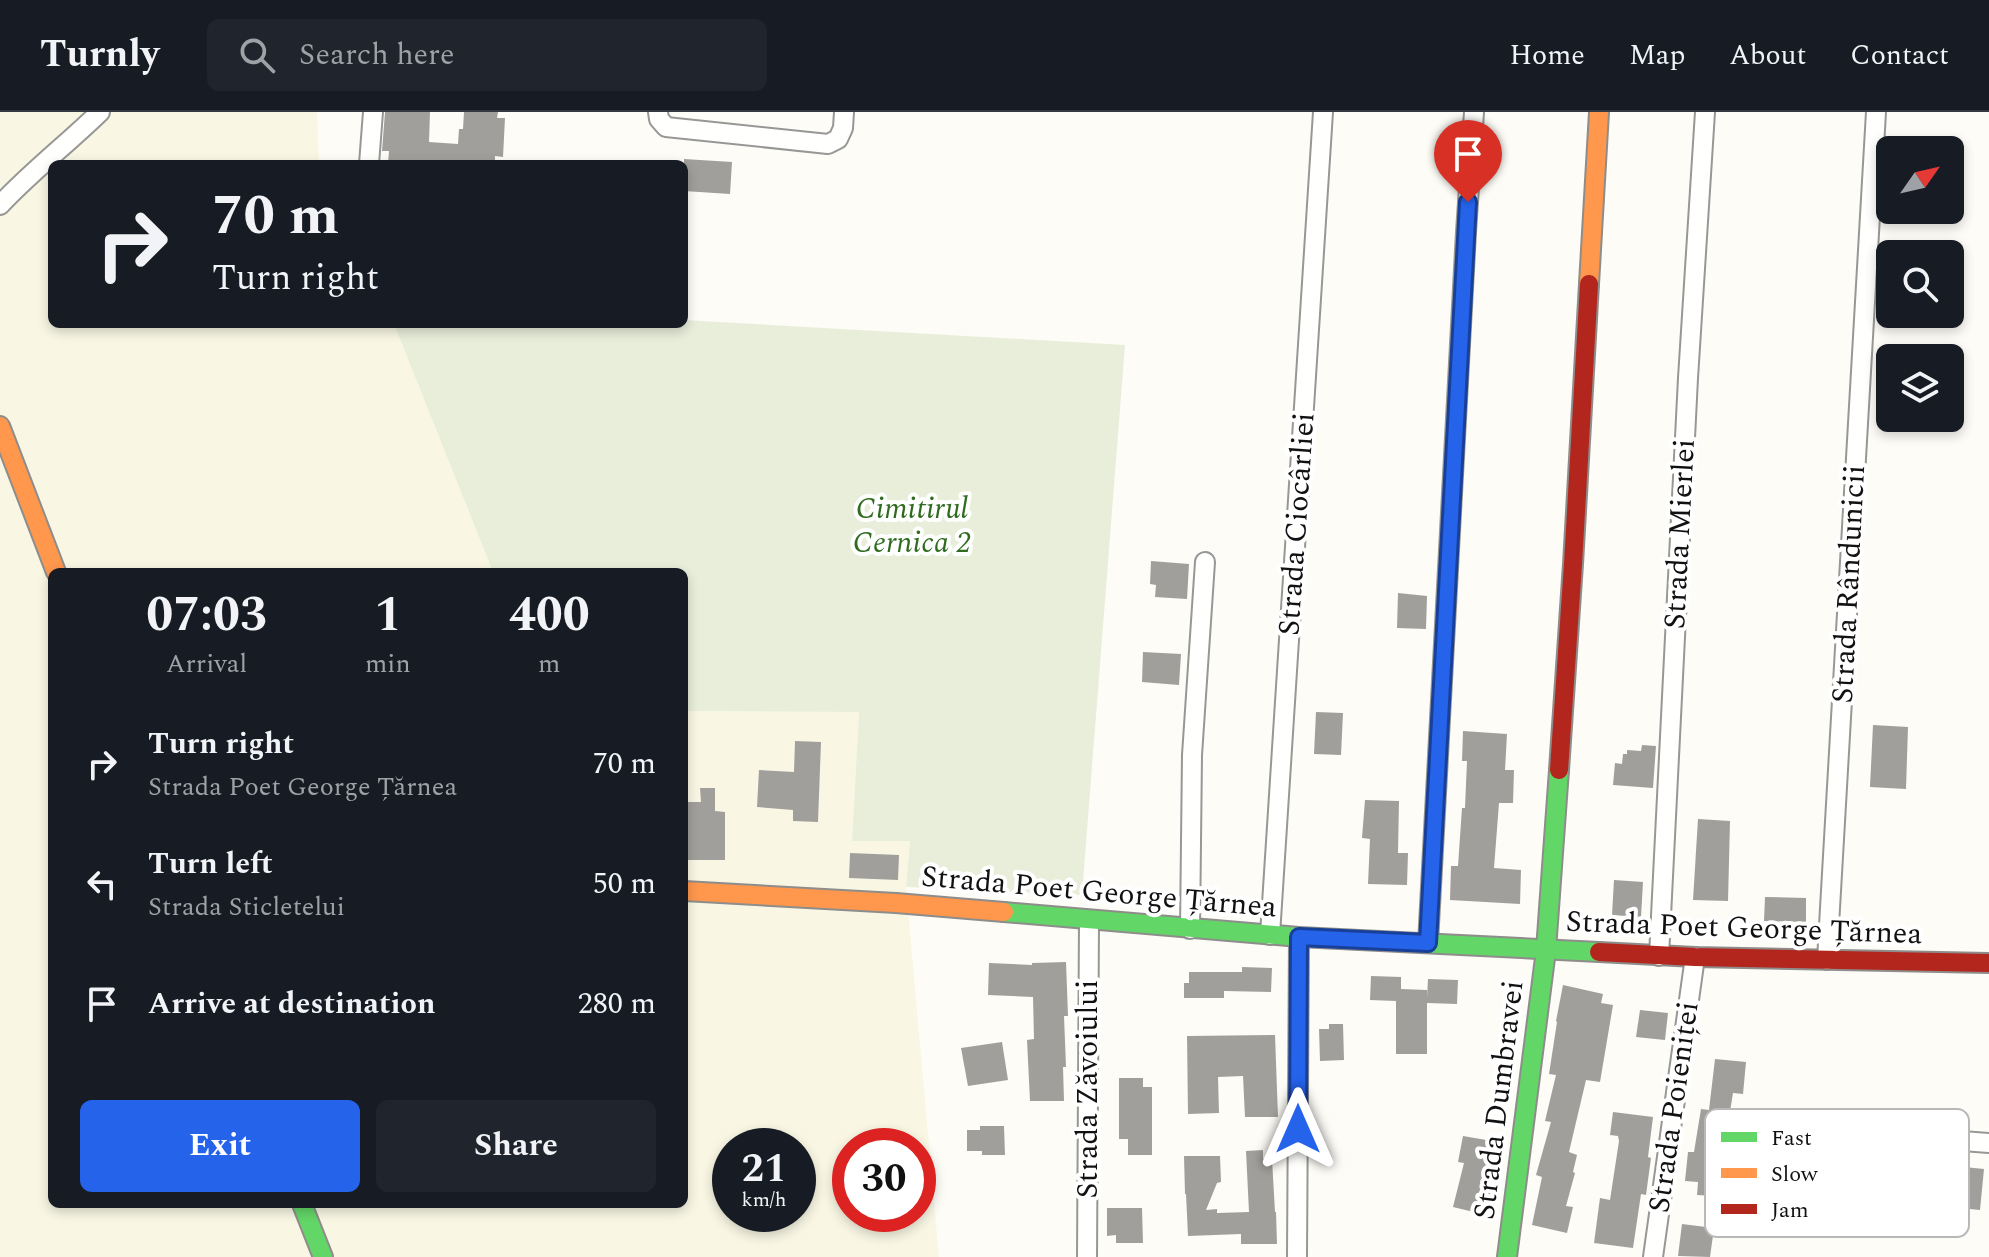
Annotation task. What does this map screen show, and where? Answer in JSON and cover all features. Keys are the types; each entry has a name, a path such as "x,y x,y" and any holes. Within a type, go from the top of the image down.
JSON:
{"street":[{"path":"0,205 100,112"},
{"path":"369,160 373,112"},
{"path":"658,112 659,119 666,127 828,144 838,139 843,120"},
{"name":"Strada Ciocârliei","path":"1270,935 1323,112"},
{"path":"1428,943 1474,112"},
{"name":"Strada Dumbravei","path":"1507,1257 1546,950 1573,564 1599,112"},
{"name":"Strada Mierlei","path":"1659,956 1688,378 1705,112"},
{"name":"Strada Rândunicii","path":"1827,960 1876,112"},
{"path":"0,426 54,568"},
{"path":"1190,929 1192,755 1205,562"},
{"name":"Strada Poet George Țărnea","path":"688,891 896,903 1299,937 1659,956 1989,963"},
{"name":"Strada Zăvoiului","path":"1087,1257 1089,921"},
{"path":"1297,1257 1299,937"},
{"name":"Strada Poieniței","path":"1653,1257 1695,957"},
{"path":"1969,1141 1989,1143"},
{"path":"304,1208 323,1257"}],"shaded area":[{"path":"0,112 317,112 319,160 48,160 48,328 396,328 491,568 48,568 48,1208 688,1208 688,711 859,712 852,840 910,841 906,887 927,1128 832,1128 832,1232 936,1232 936,1223 939,1257 0,1257"}],"green space":[{"name":"Cimitirul Cernica 2","path":"688,320 1125,345 1082,895 906,887 910,841 852,841 859,712 688,711 688,568 491,568 396,328 688,328"}],"building":[{"path":"385,112 430,112 429,142 458,144 464,112 498,112 497,118 505,118 503,157 495,156 495,160 388,160 389,151 382,151"},
{"path":"684,159 732,162 730,194 688,191 688,160"},
{"path":"1151,561 1189,564 1187,599 1155,597 1156,585 1150,584"},
{"path":"1398,593 1427,596 1426,629 1397,628"},
{"path":"1143,652 1181,654 1179,685 1142,682"},
{"path":"1316,712 1343,713 1341,755 1314,754"},
{"path":"1873,725 1908,727 1906,789 1870,787"},
{"path":"1463,731 1507,734 1505,770 1514,770 1513,803 1499,803 1494,868 1521,870 1520,904 1450,900 1451,866 1458,866 1462,808 1465,808 1467,761 1462,761"},
{"path":"795,741 821,742 818,822 793,821 793,810 757,807 759,770 794,772"},
{"path":"1642,745 1656,746 1653,788 1613,785 1615,763 1622,764 1623,754 1627,754 1627,750 1641,751"},
{"path":"700,788 715,788 715,811 725,812 725,860 688,860 688,802 701,802"},
{"path":"1365,800 1399,801 1398,853 1408,853 1407,885 1368,884 1370,839 1362,838"},
{"path":"1698,819 1730,821 1728,901 1693,900"},
{"path":"850,853 899,855 898,880 849,878"},
{"path":"1614,880 1643,882 1641,917 1612,915"},
{"path":"1765,897 1806,898 1806,922 1764,921"},
{"path":"1066,962 1068,1016 1064,1016 1064,1101 1030,1101 1027,1040 1034,1039 1033,997 988,995 989,963 1032,965"},
{"path":"1242,967 1272,968 1271,992 1224,991 1224,998 1184,998 1184,983 1189,983 1189,972 1242,972"},
{"path":"1371,976 1401,977 1401,989 1427,990 1427,997 1428,979 1458,980 1457,1004 1427,1003 1427,1054 1396,1054 1396,1001 1370,1000"},
{"path":"1563,985 1603,994 1601,1003 1613,1005 1600,1082 1586,1080 1569,1152 1577,1155 1566,1206 1573,1207 1567,1233 1532,1225 1542,1177 1536,1175 1551,1122 1545,1121 1556,1075 1549,1074"},
{"path":"1640,1010 1668,1013 1665,1040 1636,1037"},
{"path":"1329,1024 1343,1024 1344,1060 1320,1061 1319,1029 1329,1029"},
{"path":"1275,1035 1278,1117 1245,1117 1243,1076 1218,1077 1219,1113 1188,1114 1187,1036"},
{"path":"1002,1042 1008,1080 968,1086 961,1048"},
{"path":"1715,1059 1746,1062 1743,1094 1733,1093 1730,1109 1709,1109"},
{"path":"1119,1078 1143,1078 1143,1087 1152,1087 1152,1155 1128,1155 1128,1139 1119,1139"},
{"path":"1701,1109 1705,1110 1705,1195 1697,1195 1698,1182 1685,1181 1688,1152 1694,1152"},
{"path":"1613,1112 1653,1117 1646,1195 1641,1194 1633,1248 1594,1243 1600,1198 1610,1200 1619,1141 1618,1136 1610,1135"},
{"path":"980,1126 1004,1126 1005,1155 982,1155 982,1151 967,1151 967,1130 980,1130"},
{"path":"1463,1136 1498,1142 1486,1215 1453,1207 1464,1163 1458,1162"},
{"path":"1263,1150 1263,1159 1272,1159 1277,1244 1241,1244 1241,1234 1188,1236 1184,1156 1220,1156 1221,1182 1217,1183 1206,1210 1217,1209 1217,1213 1249,1212 1246,1151"},
{"path":"1969,1168 1984,1169 1980,1210 1969,1209"},
{"path":"1107,1208 1142,1208 1143,1243 1116,1243 1116,1235 1107,1236"},
{"path":"1682,1224 1705,1227 1705,1237 1713,1237 1710,1257 1678,1256"}],"traffic: fast":[{"path":"1507,1257 1546,950 1559,770"},
{"path":"1004,912 1299,937 1599,952"},
{"path":"304,1208 323,1257"}],"traffic: slow":[{"path":"1589,284 1599,112"},
{"path":"0,426 54,568"},
{"path":"688,891 1004,912"}],"traffic: jam":[{"path":"1559,770 1589,284"},
{"path":"1599,952 1989,963"}],"route":[{"path":"1298,1129 1299,937 1428,943 1468,202"}]}
